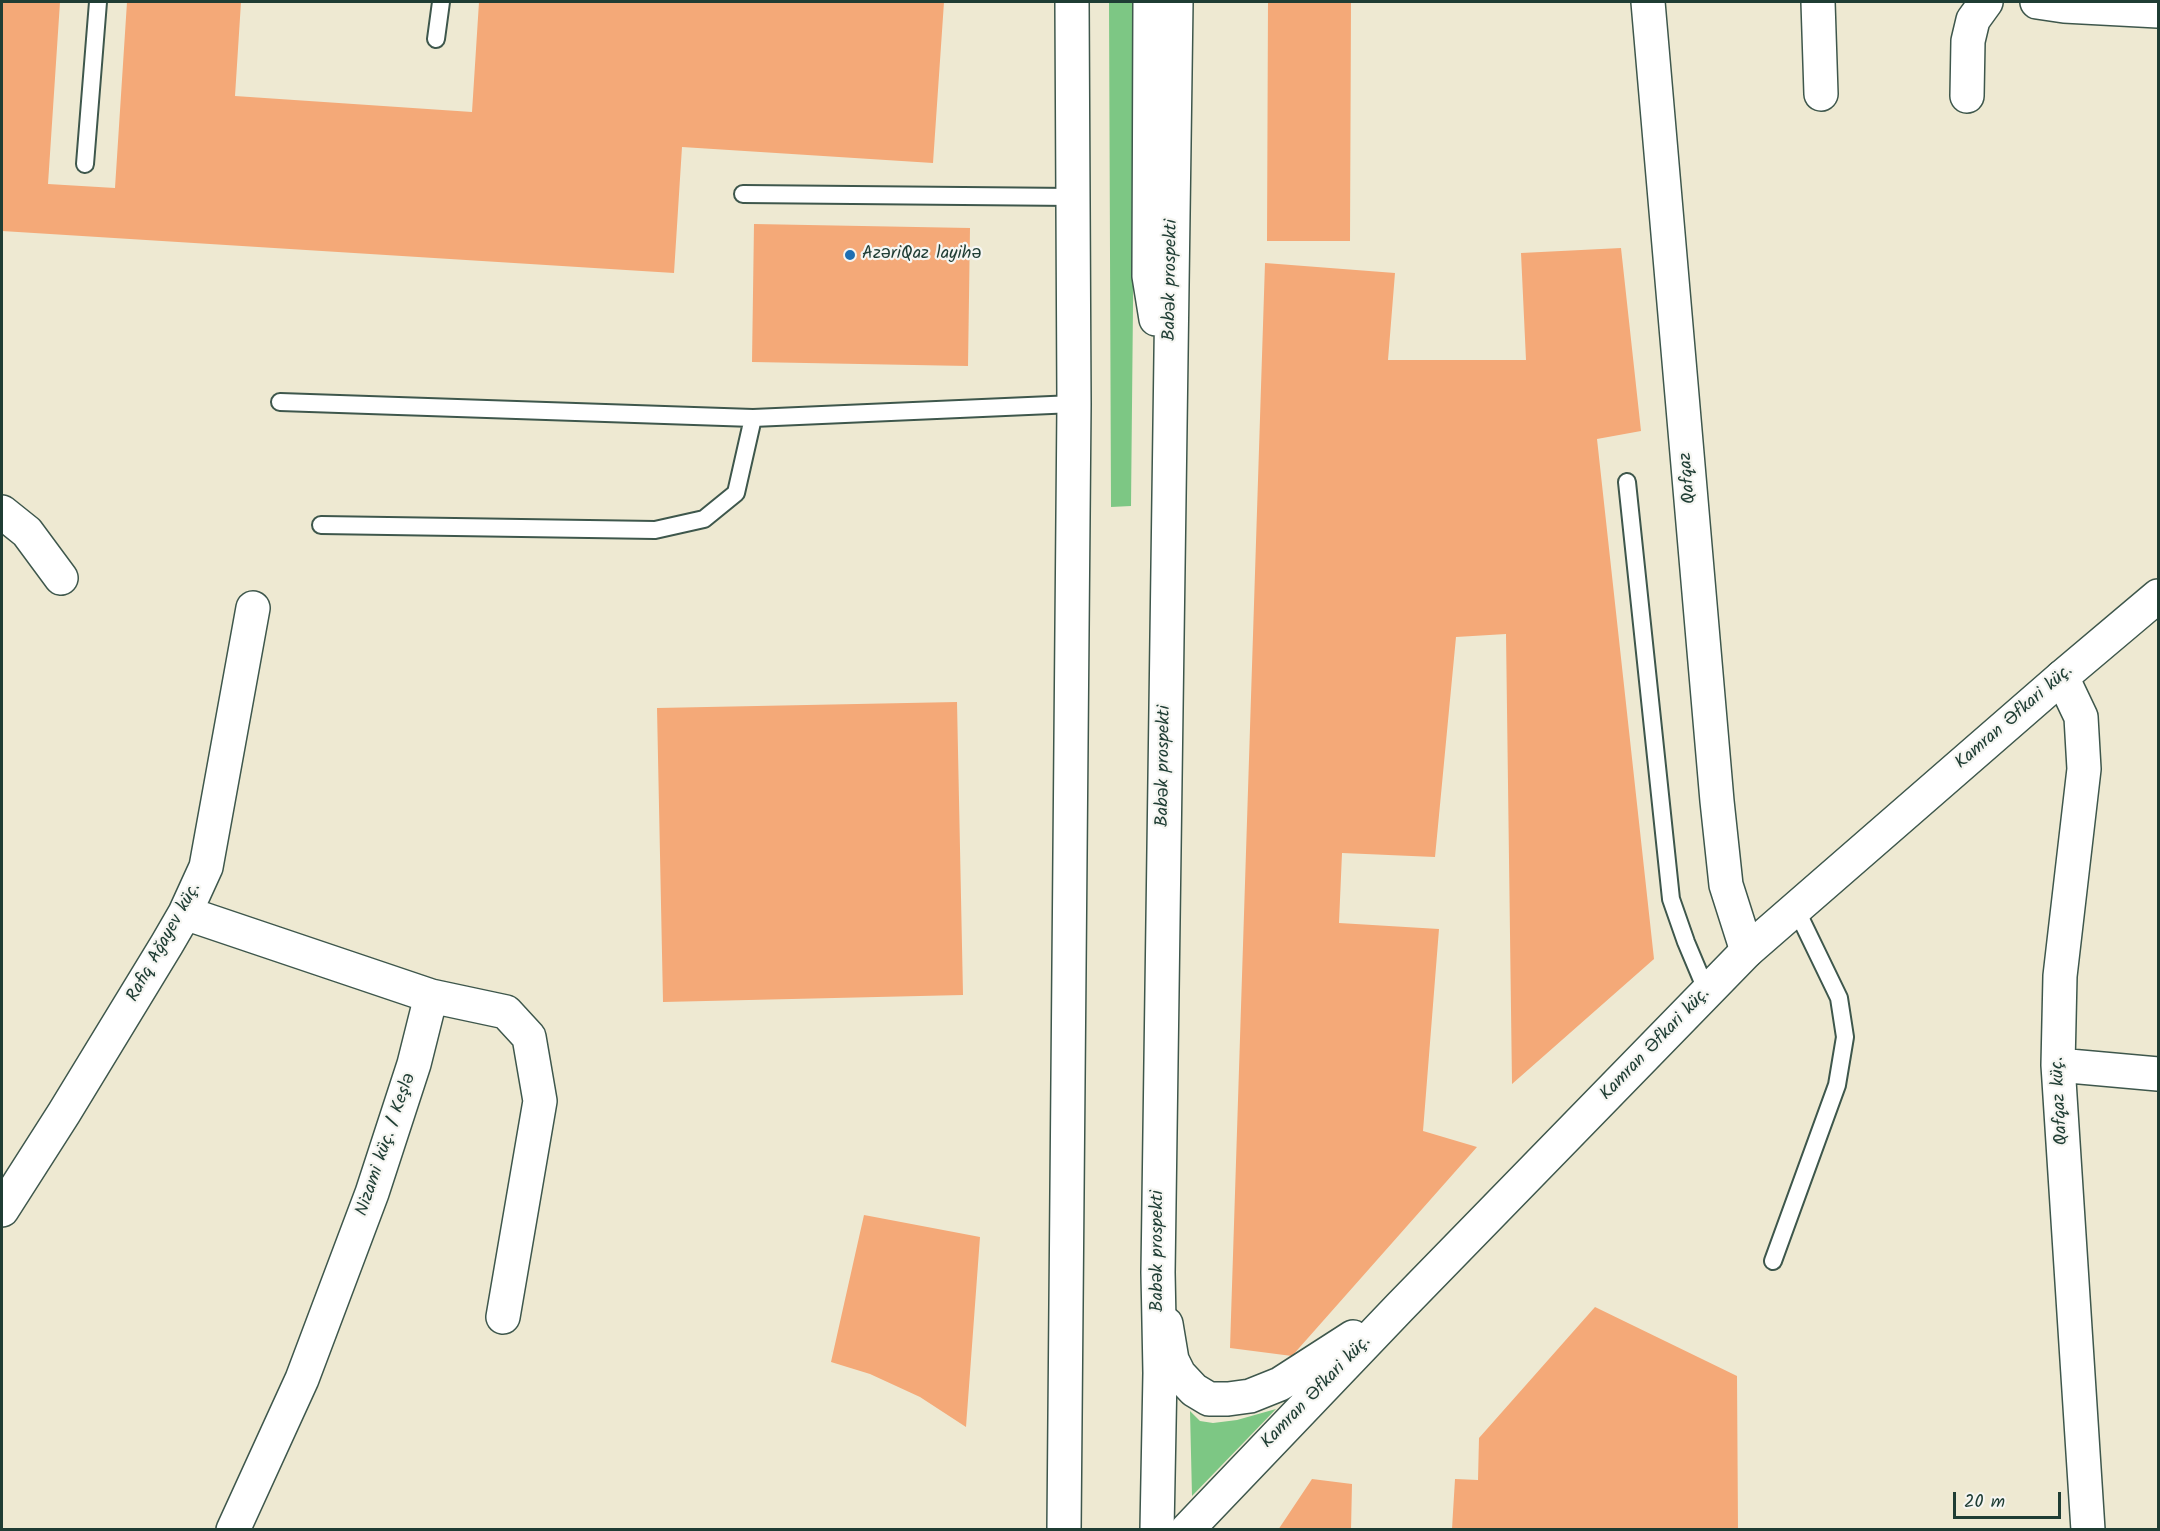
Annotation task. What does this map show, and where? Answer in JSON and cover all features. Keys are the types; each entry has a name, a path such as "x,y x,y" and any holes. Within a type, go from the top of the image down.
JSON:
{"street":[{"path":"1064,1530 1074,404 1072,2"},
{"path":"1073,77 1085,2"},
{"path":"1150,2 1149,276 1170,406"},
{"name":"Babək prospekti","path":"1157,1530 1160,1372 1158,1272 1176,2"},
{"name":"Qafqaz","path":"1648,2 1718,811 1726,885 1747,951"},
{"path":"1818,2 1821,94"},
{"path":"1967,96 1968,41 1973,20 1986,2"},
{"path":"2037,2 2064,6 2158,11"},
{"path":"2,512 27,532 61,578"},
{"name":"Kamran Əfkari küç.","path":"1187,1530 1400,1307 1747,951 2062,676 2158,596"},
{"name":"Rafiq Ağayev küç.","path":"2,1210 64,1113 185,913 206,867 253,608"},
{"name":"Qafqaz küç.","path":"2062,676 2080,717 2084,769 2060,976 2058,1065 2088,1530"},
{"path":"185,913 431,996 506,1012 529,1037 540,1101 503,1317"},
{"name":"Nizami küç. / Keşlə","path":"232,1530 302,1379 372,1193 414,1064 431,996"},
{"path":"2058,1065 2158,1074"},
{"path":"1158,1272 1172,1360 1179,1374 1194,1390 1209,1399 1250,1396 1280,1384 1400,1307"}],"lane":[{"path":"85,164 98,2"},
{"path":"436,39 441,2"},
{"path":"744,194 1073,197"},
{"path":"280,402 753,418 1074,404"},
{"path":"321,525 655,530 704,519 736,493 753,418"},
{"path":"1628,482 1671,899 1707,992"},
{"path":"1773,1261 1837,1084 1845,1037 1839,998 1796,909"}],"green space":[{"path":"1109,2 1136,2 1131,506 1111,507"},
{"path":"1276,1409 1192,1496 1190,1411 1200,1421 1213,1423 1237,1420"}],"building":[{"path":"2,2 60,2 48,184 115,188 127,2 241,2 235,96 472,112 479,2 944,2 933,163 682,147 674,273 2,231"},
{"path":"1268,2 1351,2 1350,241 1267,241"},
{"path":"754,224 970,228 968,366 752,362"},
{"path":"1621,248 1641,431 1597,439 1654,959 1512,1084 1506,634 1456,637 1435,857 1342,853 1339,923 1439,929 1423,1131 1477,1147 1292,1356 1230,1348 1265,263 1395,273 1388,360 1526,360 1521,253"},
{"path":"957,702 963,995 663,1002 657,708"},
{"path":"864,1215 980,1237 966,1427 920,1397 870,1374 831,1362"},
{"path":"1595,1307 1737,1376 1738,1530 1452,1529 1455,1479 1478,1480 1479,1438"},
{"path":"1312,1479 1352,1484 1351,1530 1278,1530"}],"place":[{"name":"AzəriQaz layihə","path":"850,255"}]}
